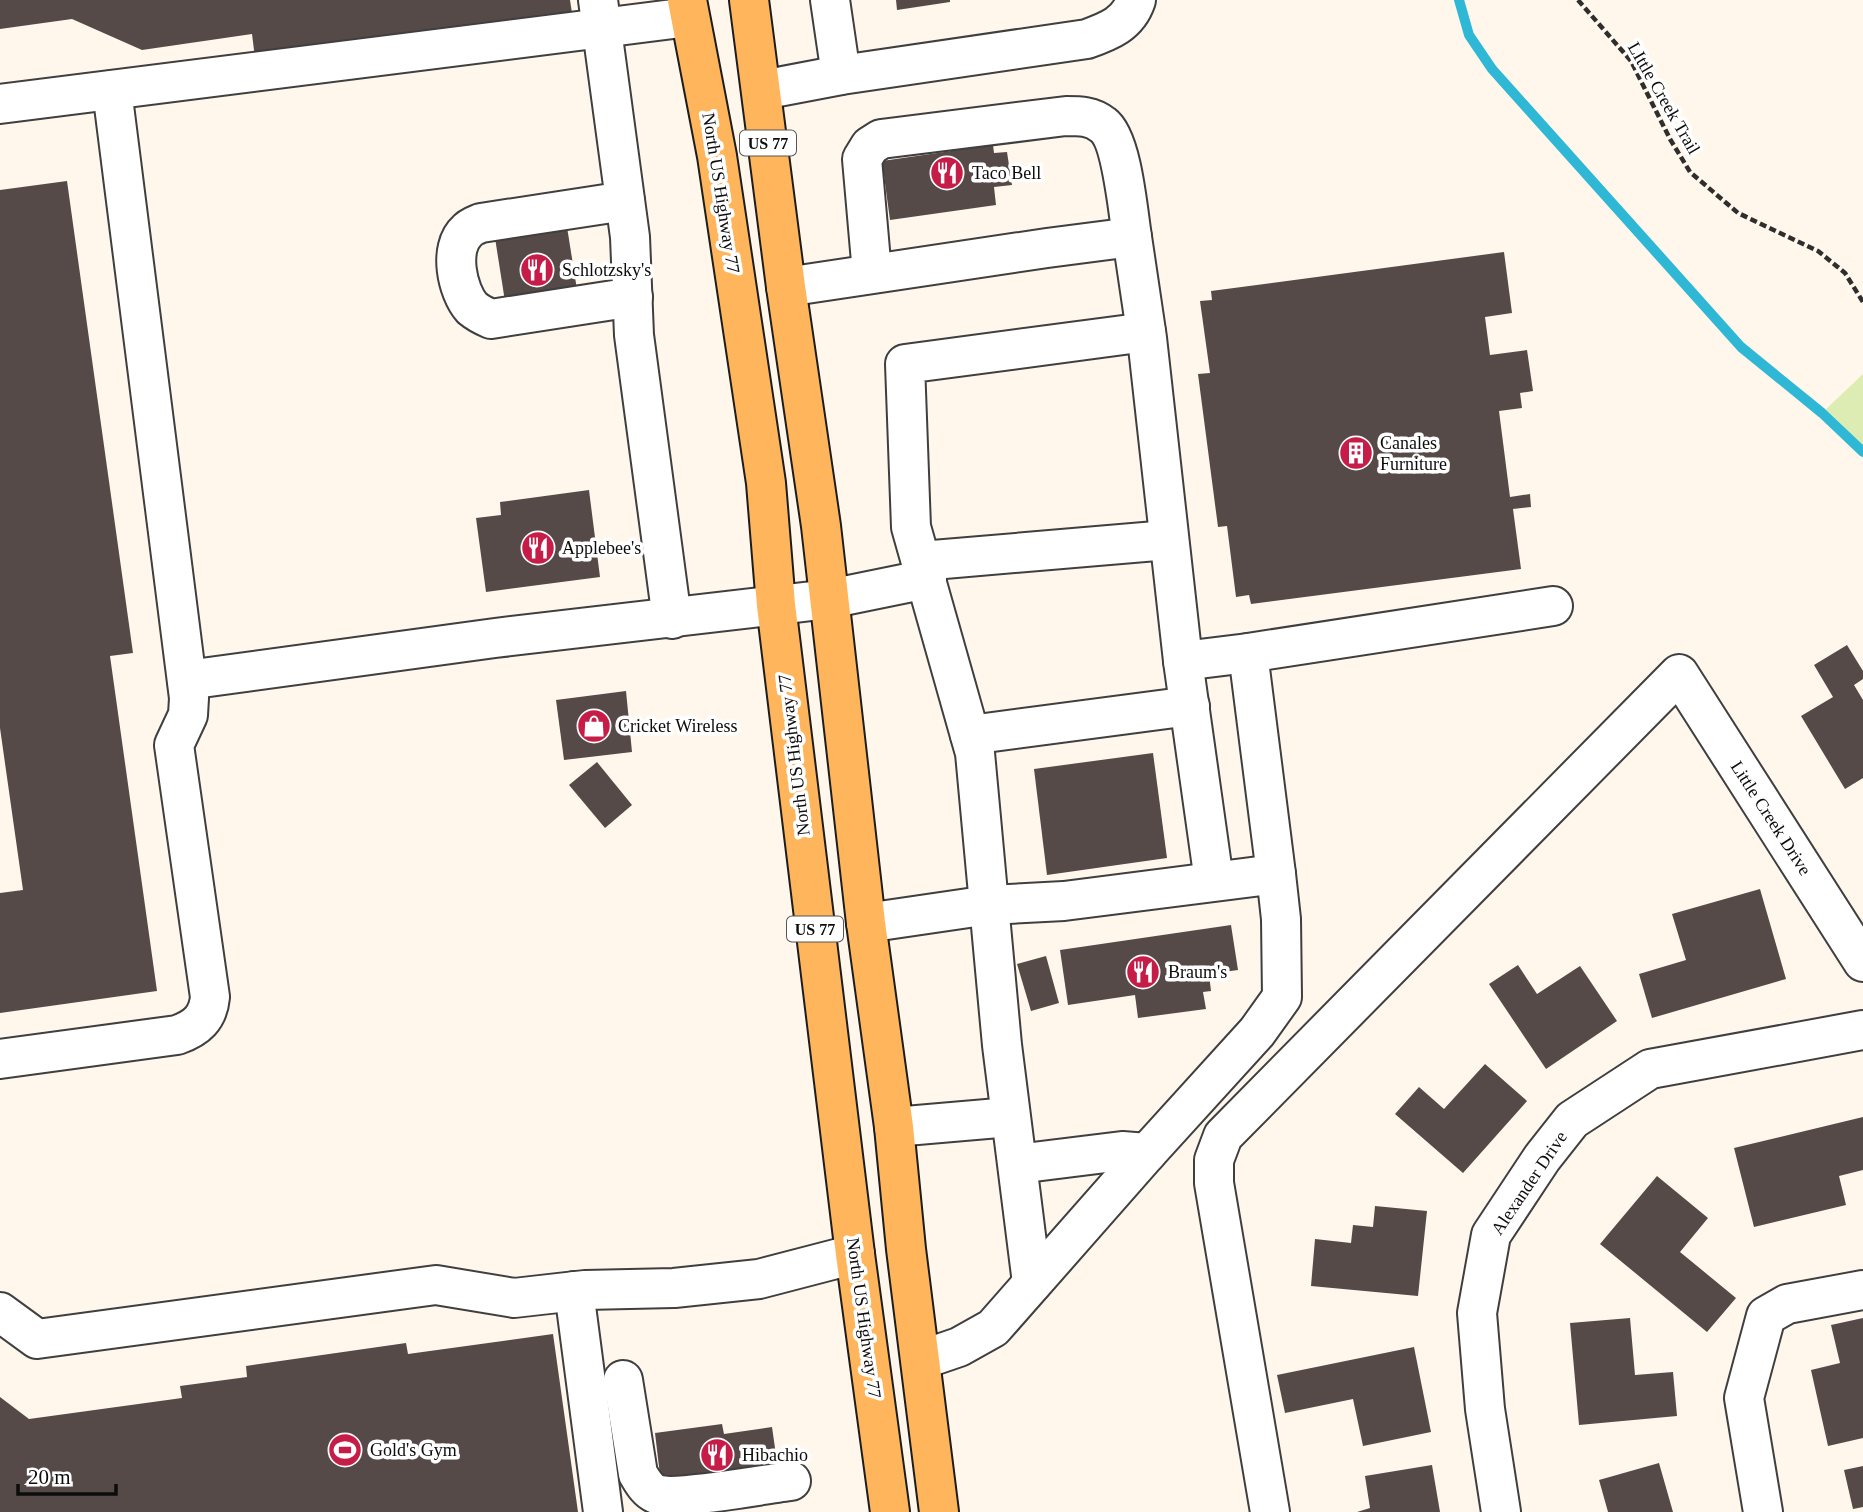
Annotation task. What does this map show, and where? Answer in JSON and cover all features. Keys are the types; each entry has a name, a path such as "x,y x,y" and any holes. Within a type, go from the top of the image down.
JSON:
{"main road":[{"name":"US 77","path":"749,0 786,287 821,526 866,923 894,1128 906,1250 939,1512"},
{"name":"North US Highway 77","path":"688,8 717,156 766,483 776,605 855,1254 890,1512"}],"street":[{"path":"830,0 841,75"},
{"path":"762,90 841,75 1087,39 1109,32 1124,21 1136,0"},
{"path":"0,104 112,90 600,14 688,8"},
{"path":"600,14 630,237 634,335 672,619"},
{"path":"0,1059 177,1035 191,1030 209,1011 210,997 174,745 188,715 189,698 112,90"},
{"path":"872,273 862,159 870,146 881,138 1066,116 1088,117 1105,126 1116,142 1146,332 1168,540 1214,881"},
{"path":"625,201 481,223 468,229 461,239 457,255 461,290 470,306 491,319 633,297"},
{"path":"786,287 1132,237"},
{"path":"1032,1283 1010,1117 975,753 911,527 905,364 1146,332"},
{"path":"187,680 495,638 829,599 924,570 1168,540"},
{"path":"1184,661 1553,606"},
{"path":"921,1360 959,1347 993,1328 1257,1032 1282,997 1281,919 1248,653"},
{"name":"Little Creek Drive","path":"1270,1512 1214,1183 1214,1160 1223,1136 1679,674 1863,962"},
{"path":"970,734 1190,706"},
{"path":"866,923 989,905 1064,901 1276,874"},
{"name":"Alexander Drive","path":"1501,1512 1485,1409 1476,1313 1491,1235 1542,1158 1572,1120 1650,1069 1863,1030"},
{"path":"894,1128 1010,1117"},
{"path":"1018,1164 1122,1151 1147,1153"},
{"path":"0,1312 37,1339 436,1285 514,1298 574,1291 674,1288 759,1279 855,1254"},
{"path":"1763,1512 1744,1398 1766,1316 1787,1304 1863,1290"},
{"path":"574,1291 603,1512"},
{"path":"623,1380 638,1474 652,1493 673,1496 791,1480"}],"path":[{"name":"LIttle Creek Trail","path":"1578,0 1631,61 1670,139 1690,172 1738,213 1818,251 1845,274 1863,302"}],"green space":[{"path":"1863,374 1863,452 1822,413"}],"building":[{"path":"0,0 570,0 572,13 255,58 252,34 142,50 72,19 0,29"},
{"path":"896,0 950,0 950,2 897,10"},
{"name":"Taco Bell","path":"993,145 994,153 1007,152 1012,185 994,187 996,205 890,220 882,161"},
{"path":"67,181 133,653 110,656 157,991 0,1013 0,893 23,890 0,728 0,190"},
{"name":"Schlotzsky's","path":"567,227 579,302 507,314 495,238"},
{"name":"Canales Furniture","path":"1504,252 1512,313 1485,317 1490,355 1527,350 1533,391 1520,393 1522,408 1499,411 1510,497 1530,494 1531,507 1513,509 1521,569 1251,604 1249,595 1236,597 1227,526 1218,527 1198,374 1210,373 1200,301 1212,300 1211,291"},
{"name":"Applebee's","path":"589,490 600,577 486,592 476,518 501,515 500,502"},
{"path":"1847,645 1863,671 1863,679 1854,685 1863,700 1863,778 1845,789 1801,716 1833,697 1814,665"},
{"name":"Cricket Wireless","path":"626,691 632,752 564,760 556,700"},
{"path":"1153,753 1167,858 1047,875 1034,769"},
{"path":"597,762 632,805 605,828 569,785"},
{"path":"1760,889 1786,979 1652,1018 1639,974 1686,960 1672,914"},
{"name":"Braum's","path":"1231,925 1238,970 1209,974 1211,991 1203,992 1206,1009 1138,1018 1135,995 1068,1005 1060,950"},
{"path":"1046,956 1059,1003 1031,1011 1017,964"},
{"path":"1518,965 1537,994 1580,966 1617,1021 1546,1069 1489,984"},
{"path":"1485,1064 1527,1101 1463,1173 1395,1114 1419,1087 1444,1109"},
{"path":"1863,1117 1863,1170 1839,1176 1846,1205 1754,1227 1734,1148"},
{"path":"1657,1176 1708,1218 1680,1252 1736,1298 1707,1332 1600,1244"},
{"path":"1375,1206 1427,1211 1418,1296 1311,1286 1315,1239 1351,1243 1353,1225 1373,1227"},
{"path":"1630,1318 1635,1375 1673,1372 1677,1416 1579,1425 1570,1323"},
{"path":"1863,1318 1863,1438 1828,1446 1811,1370 1840,1363 1831,1325"},
{"path":"553,1334 578,1512 0,1512 0,1397 29,1419 182,1398 180,1386 247,1377 246,1366 406,1343 408,1354"},
{"path":"1414,1347 1431,1432 1363,1446 1353,1399 1285,1413 1277,1375"},
{"name":"Hibachio","path":"722,1424 724,1434 772,1427 779,1476 662,1492 655,1433"},
{"path":"1659,1463 1673,1512 1608,1512 1599,1480"},
{"path":"1432,1465 1440,1512 1357,1512 1370,1508 1365,1476"},
{"path":"1863,1466 1863,1507 1853,1509 1844,1470"}],"waterway":[{"path":"1459,0 1469,35 1492,69 1741,347 1822,413 1863,452"}],"place":[{"name":"Taco Bell","path":"947,173"},
{"name":"Schlotzsky's","path":"537,270"},
{"name":"Canales Furniture","path":"1356,453"},
{"name":"Applebee's","path":"538,548"},
{"name":"Cricket Wireless","path":"594,726"},
{"name":"Braum's","path":"1143,972"},
{"name":"Gold's Gym","path":"345,1450"},
{"name":"Hibachio","path":"717,1455"}]}
